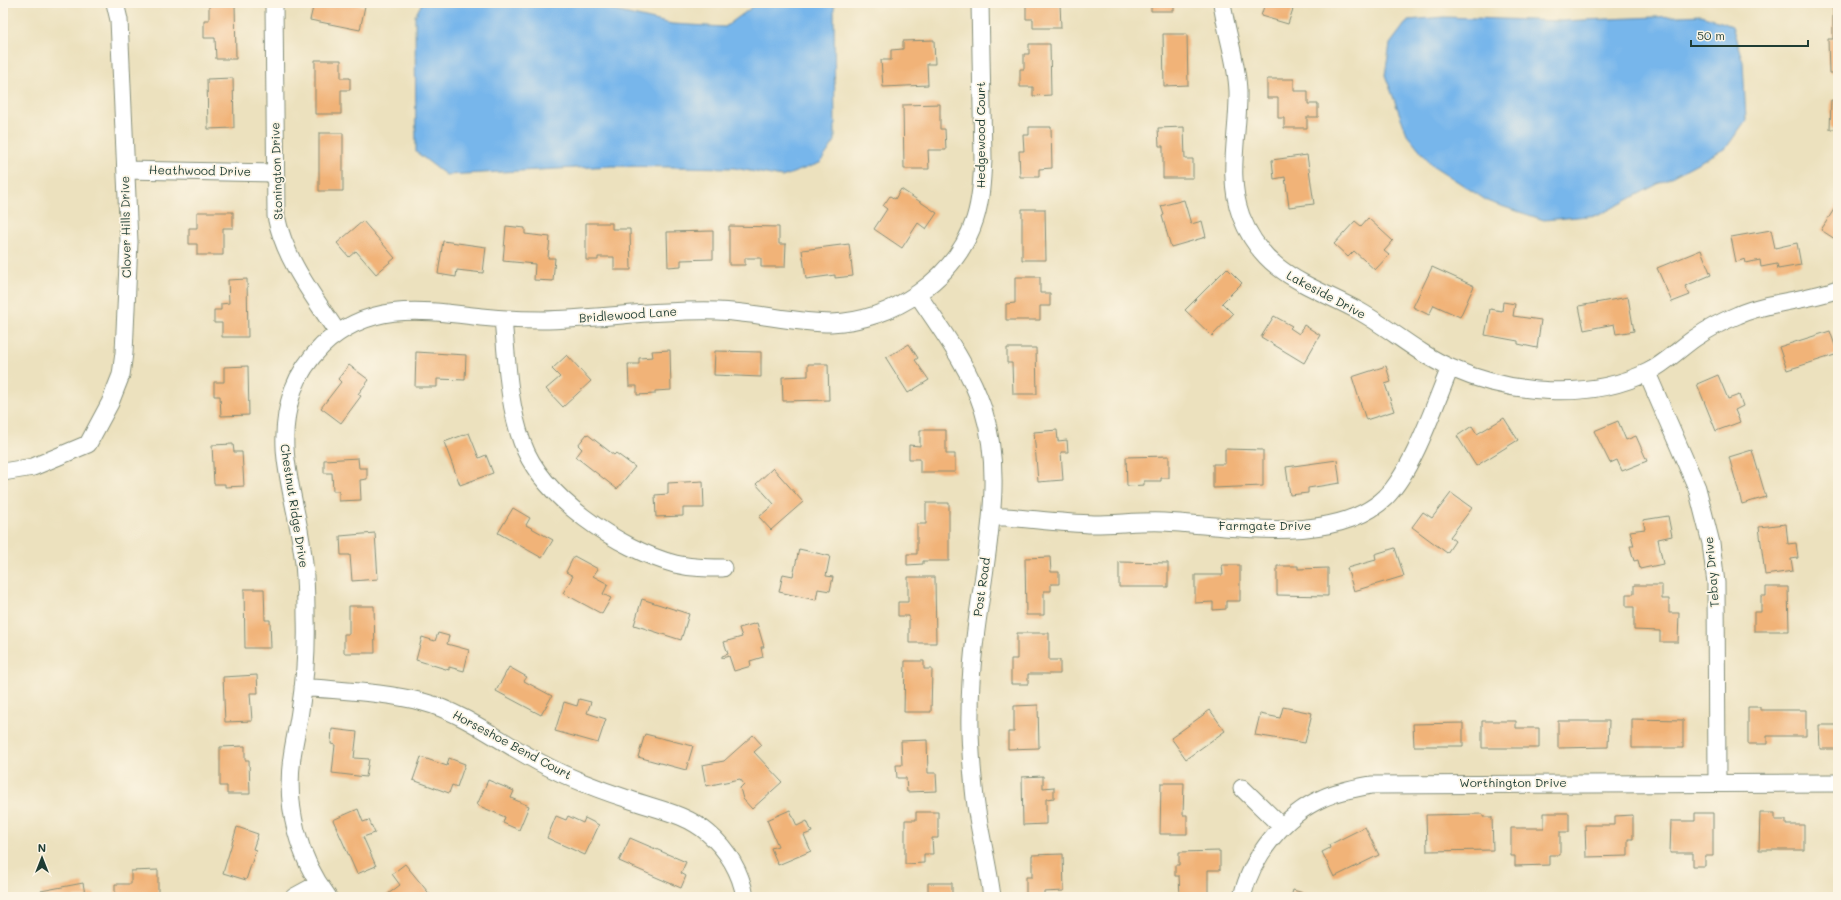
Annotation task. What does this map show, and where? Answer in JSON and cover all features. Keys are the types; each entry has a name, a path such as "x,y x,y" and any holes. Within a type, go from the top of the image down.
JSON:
{"street":[{"name":"Clover Hills Drive","path":"3,472 33,467 88,444 110,403 123,364 129,242 119,20 115,3"},
{"name":"Stonington Drive","path":"274,3 276,216 286,250 338,332"},
{"name":"Hedgewood Court","path":"918,295 937,278 963,245 975,220 980,199 983,159 980,3"},
{"name":"Lakeside Drive","path":"1222,3 1233,50 1238,91 1233,183 1240,213 1253,240 1274,264 1290,277 1360,312 1420,351 1450,368 1490,381 1526,388 1559,390 1608,386 1647,373 1668,360 1695,338 1718,324 1741,314 1773,304 1811,297 1838,289"},
{"name":"Heathwood Drive","path":"126,170 275,173"},
{"name":"Bridlewood Lane","path":"338,332 368,318 403,310 434,311 503,319 598,318 661,311 698,310 762,314 810,322 831,323 868,317 898,307 918,295"},
{"name":"Post Road","path":"918,295 961,359 971,379 983,408 994,465 992,516 974,646 970,714 971,752 975,799 992,897"},
{"path":"503,319 510,394 516,424 530,458 548,484 585,517 630,547 676,564 698,568 723,568"},
{"name":"Chestnut Ridge Drive","path":"328,897 318,884 300,845 292,810 290,780 303,687 306,633 305,576 303,550 285,464 283,437 293,389 302,371 315,353 338,332"},
{"name":"Farmgate Drive","path":"992,516 1094,524 1163,522 1266,528 1314,527 1351,520 1378,504 1400,480 1409,463 1450,368"},
{"name":"Tebay Drive","path":"1647,373 1697,488 1711,543 1716,583 1717,783"},
{"name":"Horseshoe Bend Court","path":"303,687 390,696 424,702 455,714 528,756 563,774 627,799 687,819 708,832 724,849 735,865 743,885 744,897"},
{"name":"Worthington Drive","path":"1242,897 1249,874 1266,846 1282,827 1302,810 1323,798 1346,790 1371,785 1838,783"},
{"path":"1242,788 1282,827"},
{"path":"294,897 318,884"}],"water":[{"path":"422,3 599,3 615,11 672,24 725,27 758,3 834,3 835,141 820,163 782,177 734,168 612,166 446,175 416,152 415,16"},
{"path":"1702,15 1732,26 1743,62 1746,120 1726,148 1599,215 1544,220 1489,202 1432,165 1407,134 1385,75 1390,44 1408,20 1444,17 1560,21"}],"building":[{"path":"209,3 235,3 236,59 216,59 215,38 204,38 204,20 209,20"},
{"path":"314,3 358,3 358,5 365,6 360,30 310,20"},
{"path":"1026,3 1060,3 1061,28 1033,28 1033,19 1026,19"},
{"path":"1151,3 1174,3 1174,11 1151,11"},
{"path":"1265,3 1295,3 1288,24 1261,16"},
{"path":"1833,8 1838,8 1838,73 1829,73 1828,39 1833,39"},
{"path":"1163,34 1187,34 1188,85 1164,86"},
{"path":"934,40 935,64 927,64 928,85 883,87 881,60 891,60 891,50 903,49 903,41"},
{"path":"1029,44 1050,44 1051,95 1033,96 1033,87 1020,87 1020,69 1024,69 1024,54 1029,54"},
{"path":"315,60 341,60 341,78 350,78 350,90 341,90 341,114 315,114"},
{"path":"233,78 234,128 208,129 207,79"},
{"path":"1267,79 1294,79 1294,91 1308,91 1308,104 1318,104 1318,117 1307,117 1307,128 1284,128 1284,118 1278,118 1278,98 1267,98"},
{"path":"1831,100 1838,101 1838,129 1830,129"},
{"path":"940,104 940,129 945,129 946,150 928,150 929,169 904,169 903,105"},
{"path":"1029,127 1051,127 1052,168 1039,169 1039,177 1020,177 1019,151 1024,151 1023,135 1029,135"},
{"path":"1184,127 1185,159 1193,159 1193,178 1163,178 1163,146 1159,146 1158,128"},
{"path":"319,133 343,133 343,191 319,191"},
{"path":"1307,155 1314,204 1289,207 1285,177 1274,179 1272,160"},
{"path":"901,189 937,213 926,229 918,223 902,248 874,229 887,209 883,206 890,196 895,199"},
{"path":"1184,200 1191,224 1202,221 1206,237 1171,247 1162,216 1164,215 1161,206"},
{"path":"1838,203 1838,241 1821,230"},
{"path":"1022,209 1045,209 1046,260 1022,260"},
{"path":"197,212 233,212 233,228 223,228 223,255 197,255 197,244 189,244 189,228 197,228"},
{"path":"1368,218 1393,241 1384,251 1389,255 1375,270 1354,251 1348,257 1334,244 1355,221 1361,226"},
{"path":"363,221 395,258 376,274 356,251 349,257 337,243"},
{"path":"586,223 612,223 612,229 630,229 631,270 614,270 614,257 598,257 598,260 586,260"},
{"path":"506,226 525,228 525,234 550,237 548,258 555,258 553,281 534,280 535,264 503,261"},
{"path":"729,226 779,227 779,244 786,244 785,267 761,267 761,258 745,258 745,265 729,265"},
{"path":"1771,230 1775,248 1797,243 1801,265 1778,269 1777,264 1761,267 1760,260 1746,263 1745,259 1736,262 1731,237"},
{"path":"713,231 713,259 681,260 681,266 668,267 667,232"},
{"path":"443,241 486,247 483,273 457,270 456,277 438,274"},
{"path":"849,244 853,276 835,278 835,275 806,279 802,250"},
{"path":"1701,250 1711,275 1685,286 1690,295 1672,302 1657,268"},
{"path":"1432,267 1474,286 1460,317 1434,305 1429,315 1413,307"},
{"path":"1227,268 1242,283 1222,303 1233,314 1212,336 1185,310"},
{"path":"1015,277 1040,277 1040,293 1050,293 1050,306 1040,306 1040,320 1006,320 1006,304 1015,303"},
{"path":"247,279 248,337 222,337 222,323 214,323 214,310 221,310 221,304 229,303 228,280"},
{"path":"1628,297 1634,331 1616,334 1614,324 1584,330 1579,306"},
{"path":"1503,302 1515,304 1513,316 1541,320 1537,348 1518,344 1518,341 1485,335 1490,309 1502,311"},
{"path":"1274,316 1292,326 1290,328 1299,334 1304,325 1320,335 1304,363 1261,337"},
{"path":"1830,331 1838,354 1787,370 1779,347"},
{"path":"909,344 918,358 915,360 929,380 908,393 886,358"},
{"path":"1007,348 1036,348 1037,394 1013,394 1012,363 1007,363"},
{"path":"670,350 671,390 655,391 655,394 637,395 637,386 629,386 628,364 639,364 639,358 653,357 652,351"},
{"path":"715,351 761,352 761,377 714,375"},
{"path":"416,352 466,355 465,380 437,379 437,387 415,387"},
{"path":"567,355 591,381 563,407 546,389 560,377 552,369"},
{"path":"808,364 828,364 829,400 783,401 782,377 808,376"},
{"path":"349,365 369,380 358,394 361,396 341,423 321,408 341,382 338,379"},
{"path":"248,366 249,415 221,416 220,396 214,396 214,382 224,382 224,367"},
{"path":"1386,366 1391,382 1385,384 1394,411 1366,420 1352,377"},
{"path":"1718,375 1728,399 1739,395 1743,406 1735,410 1740,422 1716,431 1697,384"},
{"path":"1504,418 1518,440 1476,466 1457,436 1472,426 1477,434"},
{"path":"1618,421 1626,440 1636,436 1647,461 1622,471 1617,460 1610,463 1594,431"},
{"path":"920,430 946,430 946,454 955,454 955,472 920,472 920,459 909,459 909,445 920,446"},
{"path":"1057,430 1058,441 1067,440 1068,452 1061,452 1063,480 1038,482 1034,432"},
{"path":"469,433 479,458 486,455 493,473 460,485 444,442"},
{"path":"587,434 614,455 616,453 635,467 617,489 576,457 582,449 578,445"},
{"path":"233,444 234,452 242,452 244,486 225,487 225,484 214,484 212,445"},
{"path":"1225,449 1263,450 1263,486 1213,488 1213,464 1225,464"},
{"path":"1752,450 1766,497 1742,504 1729,457"},
{"path":"1169,456 1169,478 1161,478 1161,481 1144,481 1144,485 1127,486 1126,457"},
{"path":"358,458 359,468 367,468 367,479 360,480 361,500 339,501 339,491 333,491 332,473 324,473 324,460"},
{"path":"1337,460 1340,483 1308,488 1308,493 1290,495 1286,467"},
{"path":"773,468 803,502 771,530 759,517 774,504 756,484"},
{"path":"703,481 704,508 683,508 683,516 656,517 655,495 668,494 668,483"},
{"path":"1451,493 1472,508 1450,537 1455,541 1447,553 1412,527 1423,512 1432,518"},
{"path":"926,503 949,503 949,561 923,561 923,564 907,565 907,554 917,554 917,524 926,524"},
{"path":"513,508 530,518 526,525 553,540 542,558 498,533"},
{"path":"1668,516 1672,536 1658,539 1663,564 1640,569 1638,560 1634,561 1630,546 1634,546 1630,531 1645,529 1643,520"},
{"path":"1786,524 1788,544 1796,543 1798,558 1791,559 1793,571 1765,575 1759,527"},
{"path":"375,533 378,579 352,581 350,555 341,555 340,536"},
{"path":"1395,548 1404,576 1354,591 1347,568 1376,560 1375,554"},
{"path":"799,549 830,556 826,576 833,577 830,591 818,589 816,600 779,592 783,574 793,576"},
{"path":"574,556 598,569 593,576 608,584 603,594 611,598 602,614 563,593 573,576 566,572"},
{"path":"1050,557 1051,572 1059,572 1059,584 1051,584 1051,591 1044,591 1044,615 1026,615 1025,558"},
{"path":"1119,562 1168,563 1168,587 1119,587"},
{"path":"1222,565 1240,565 1240,601 1226,601 1226,609 1213,610 1213,602 1195,603 1195,575 1223,575"},
{"path":"1277,566 1298,566 1298,569 1328,568 1328,596 1277,595"},
{"path":"908,577 935,577 936,643 909,643 909,616 898,616 898,602 908,602"},
{"path":"1634,585 1662,585 1662,599 1669,599 1669,613 1679,613 1678,642 1660,642 1660,631 1634,630 1634,607 1626,607 1626,594 1634,594"},
{"path":"1766,587 1788,587 1789,631 1754,631 1754,612 1761,612 1761,596 1766,596"},
{"path":"244,589 264,589 265,620 270,620 271,648 245,648"},
{"path":"642,599 689,614 681,640 634,625"},
{"path":"349,606 374,606 375,653 344,653 344,634 349,634"},
{"path":"757,623 764,647 761,647 763,657 750,661 751,666 734,671 729,656 722,658 722,656 728,654 724,642 742,637 739,628"},
{"path":"438,633 449,636 447,644 469,650 464,671 449,667 449,670 416,660 422,637 435,641"},
{"path":"1017,633 1049,633 1049,660 1060,660 1060,674 1028,674 1028,684 1011,684 1011,659 1017,659"},
{"path":"905,661 924,661 924,669 932,669 931,712 904,712"},
{"path":"509,667 527,677 524,681 552,696 541,715 496,691"},
{"path":"257,675 258,693 250,693 252,721 225,722 223,677"},
{"path":"579,699 591,702 587,713 606,719 598,743 555,731 564,702 577,706"},
{"path":"1038,705 1039,748 1008,749 1008,732 1014,732 1014,706"},
{"path":"1283,707 1312,713 1305,743 1255,735 1260,714 1280,718"},
{"path":"1748,707 1760,707 1760,710 1806,710 1806,736 1767,736 1767,744 1748,744"},
{"path":"1210,710 1225,731 1186,759 1171,738"},
{"path":"1632,719 1683,720 1683,748 1632,748"},
{"path":"1482,721 1516,721 1516,728 1539,728 1539,748 1482,748"},
{"path":"1558,721 1609,721 1608,747 1558,748"},
{"path":"1463,723 1463,746 1414,746 1413,724"},
{"path":"1819,725 1838,725 1838,749 1820,749"},
{"path":"332,729 357,732 354,758 369,759 366,777 332,773 335,745 331,744"},
{"path":"645,734 693,746 686,770 638,757"},
{"path":"753,735 762,745 754,752 782,782 752,809 743,799 740,788 744,784 740,779 706,786 702,765 724,761"},
{"path":"927,740 928,773 936,773 937,791 907,792 906,778 897,778 896,765 902,765 901,741"},
{"path":"245,746 245,760 249,760 250,794 227,794 227,786 220,786 220,747"},
{"path":"421,757 447,766 449,758 465,764 457,787 452,785 449,793 413,780"},
{"path":"1043,776 1043,788 1054,787 1054,798 1046,799 1046,824 1023,825 1022,777"},
{"path":"488,780 514,791 511,798 529,806 519,830 503,823 505,817 477,805"},
{"path":"1161,783 1184,783 1183,815 1187,815 1187,834 1160,834"},
{"path":"358,809 363,822 369,820 375,833 363,837 376,866 357,874 333,820"},
{"path":"790,810 797,826 807,821 812,832 804,835 811,851 778,865 771,848 778,846 767,820"},
{"path":"916,812 938,812 938,838 932,838 933,854 924,854 924,863 905,864 905,820 916,820"},
{"path":"1544,813 1569,813 1569,832 1560,832 1560,855 1549,855 1549,865 1515,866 1515,856 1511,856 1511,828 1544,828"},
{"path":"1695,813 1713,813 1713,856 1705,856 1705,866 1693,866 1693,853 1670,853 1671,821 1695,821"},
{"path":"1760,813 1775,813 1775,820 1786,820 1786,825 1804,825 1804,850 1759,850"},
{"path":"1483,814 1483,817 1492,817 1493,850 1427,851 1426,815"},
{"path":"1633,815 1633,839 1628,839 1628,856 1586,857 1585,825 1615,825 1615,816"},
{"path":"556,816 566,820 568,816 583,823 585,818 599,825 585,855 547,838"},
{"path":"237,827 258,834 253,849 256,850 246,880 223,873"},
{"path":"1365,827 1379,855 1334,877 1322,852 1330,848 1329,845"},
{"path":"630,838 686,862 681,873 686,876 681,888 619,861"},
{"path":"1220,851 1220,870 1208,870 1208,897 1180,897 1179,876 1175,876 1175,865 1179,865 1179,852"},
{"path":"1063,854 1064,891 1044,892 1044,897 1026,897 1026,877 1032,877 1032,855"},
{"path":"405,864 432,897 384,897 400,885 392,874"},
{"path":"158,870 158,897 115,897 115,884 131,884 131,871"},
{"path":"83,883 85,894 94,893 95,897 42,897 41,891"},
{"path":"928,883 952,883 952,897 920,897 928,895"},
{"path":"1293,890 1317,897 1291,897"}]}
